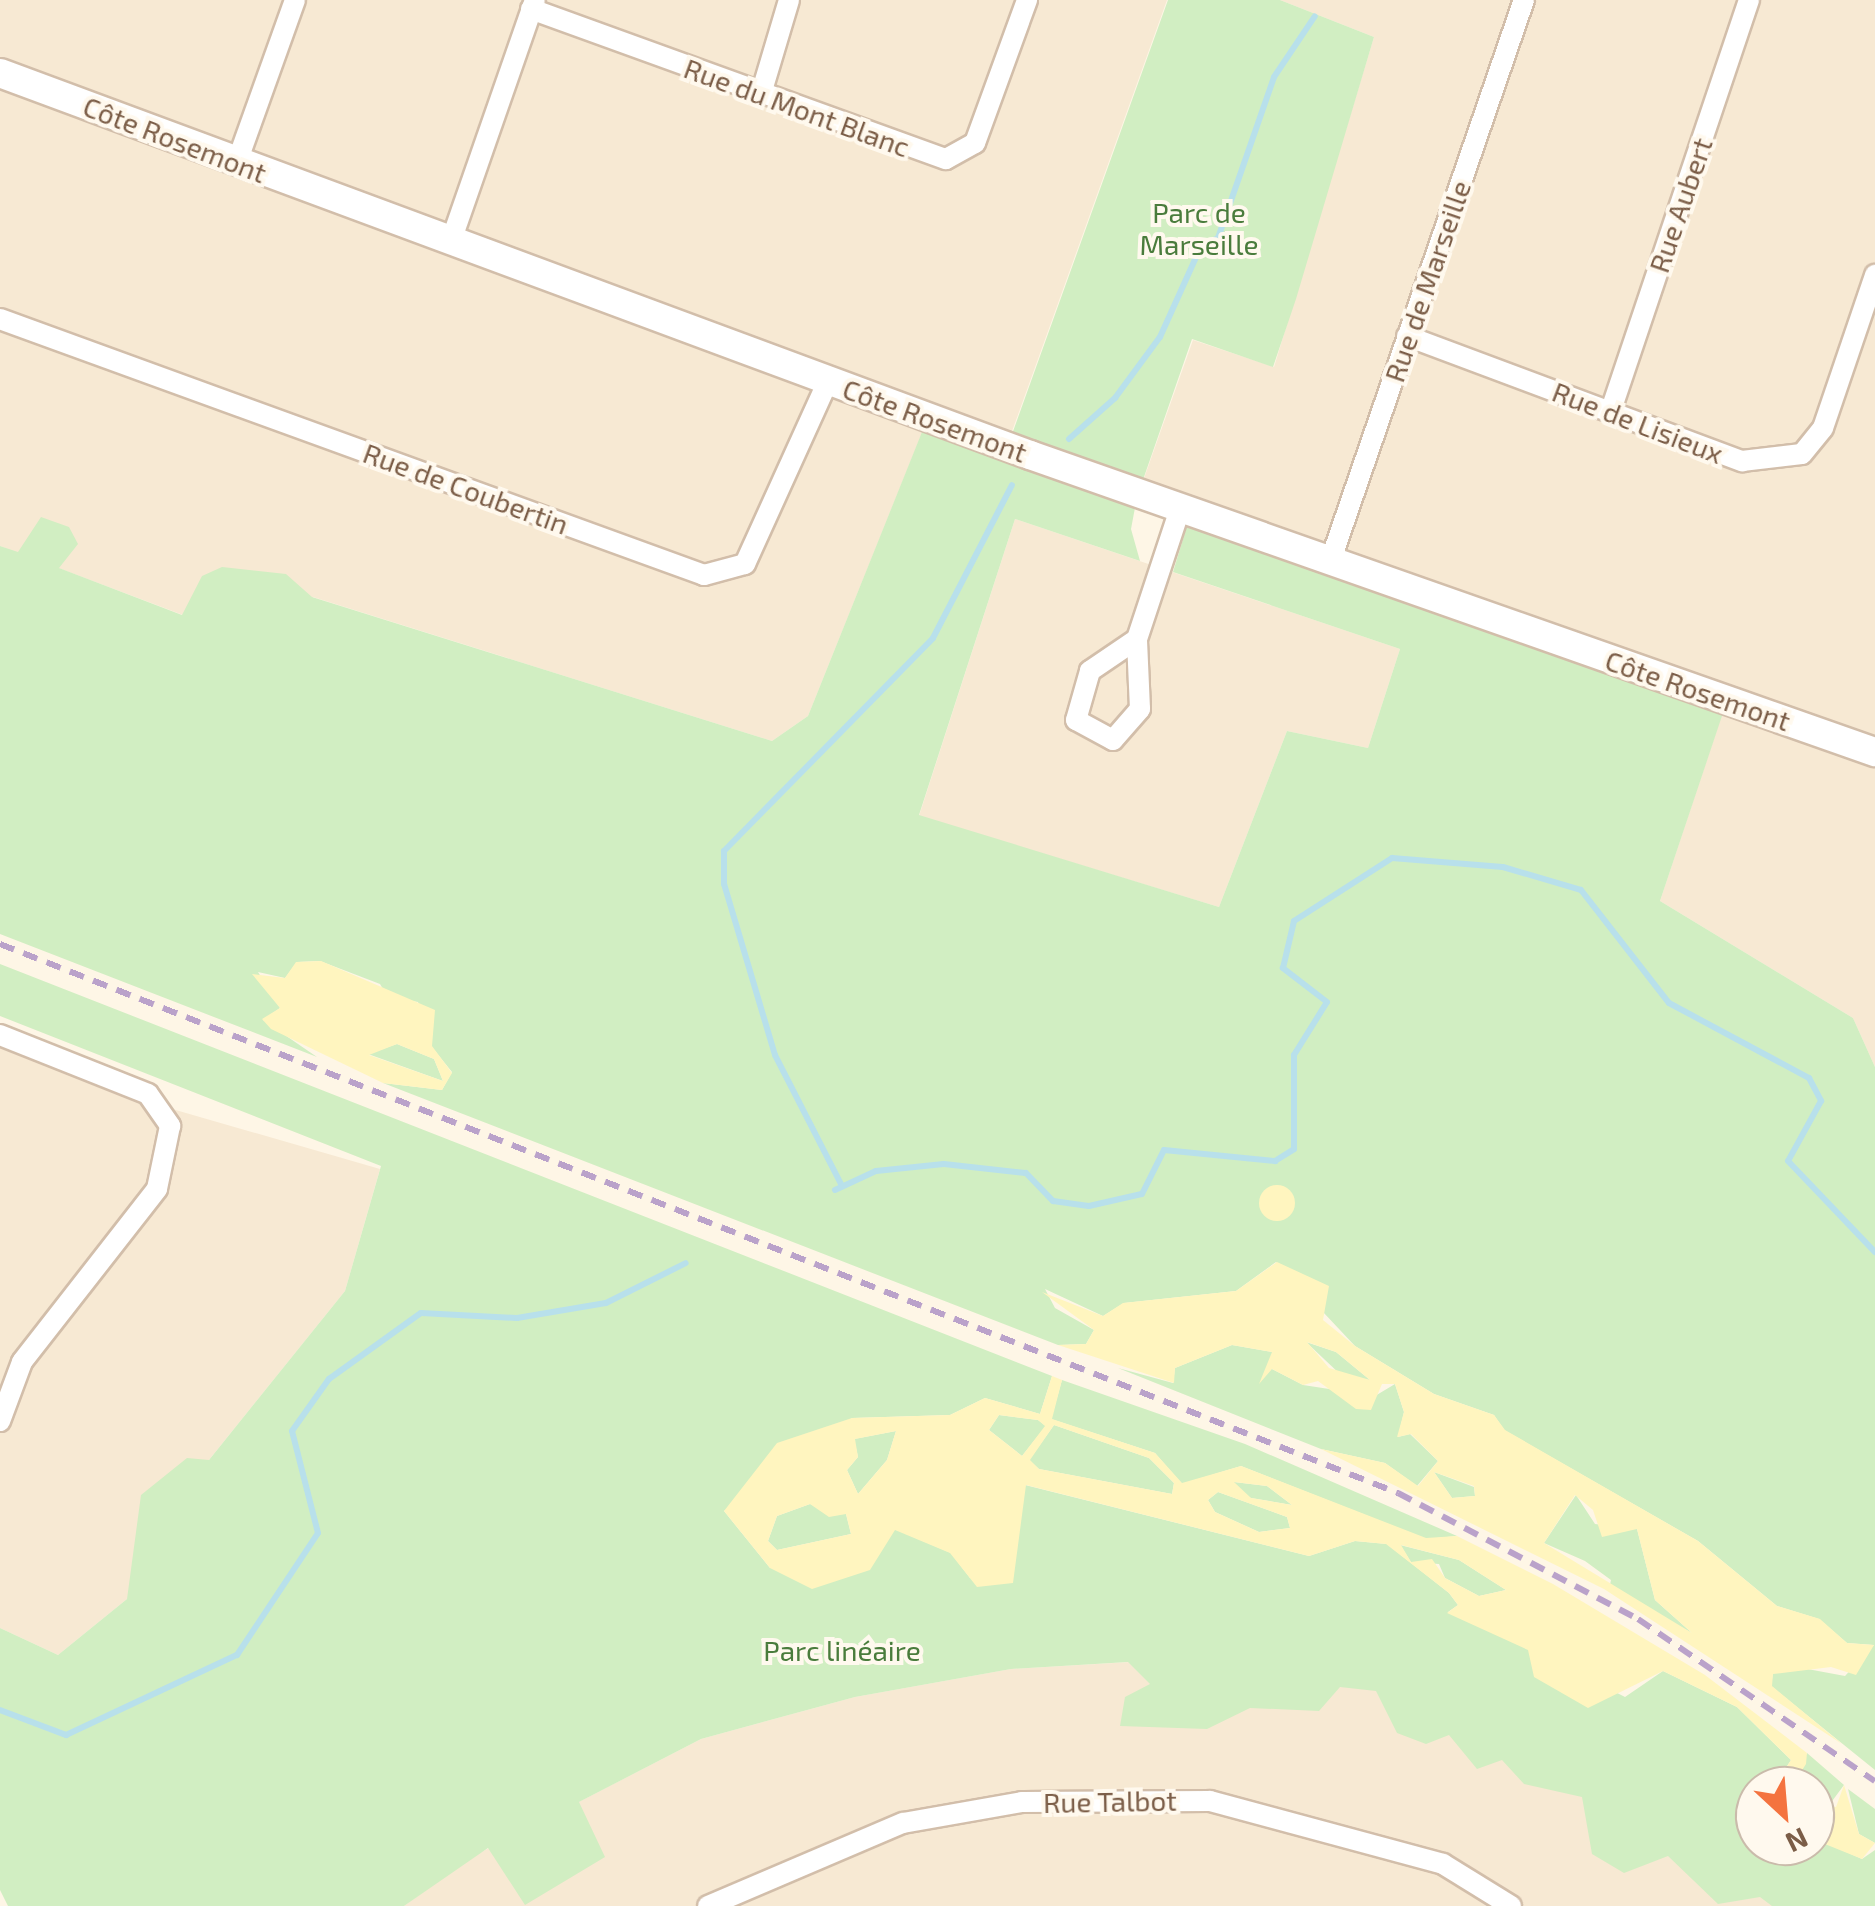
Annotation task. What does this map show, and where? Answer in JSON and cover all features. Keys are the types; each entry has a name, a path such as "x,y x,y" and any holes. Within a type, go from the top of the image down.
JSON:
{"street":[{"path":"237,162 294,0"},
{"path":"761,94 789,0"},
{"name":"Rue du Mont Blanc","path":"533,5 761,94 946,159 975,143 1027,0"},
{"name":"Rue de Marseille","path":"1330,562 1524,0"},
{"name":"Rue Aubert","path":"1611,410 1749,0"},
{"path":"451,241 533,5"},
{"name":"Côte Rosemont","path":"0,73 828,381 1875,752"},
{"name":"Rue de Lisieux","path":"1408,336 1742,461 1802,454 1823,428 1875,275"},
{"name":"Rue de Coubertin","path":"0,319 704,574 745,564 828,381"},
{"path":"1136,639 1090,671 1076,720 1113,740 1140,709 1136,639 1180,508"},
{"path":"0,1035 148,1094 170,1126 157,1189 22,1362 0,1421"},
{"path":"0,1352 22,1362"},
{"name":"Rue Talbot","path":"708,1906 903,1823 1022,1802 1210,1800 1443,1864 1511,1906"}],"shaded area":[{"path":"0,0 1167,0 1006,448 928,418 808,716 772,741 313,597 289,655 0,546"},
{"path":"1280,0 1875,0 1875,1067 1853,1018 1660,901 1724,708 1137,498 1193,340 1274,367 1374,37"},
{"path":"1015,519 1400,649 1368,748 1287,731 1219,907 919,816"},
{"path":"0,1041 141,1100 380,1169 345,1291 188,1486 127,1599 58,1655 0,1628"},
{"path":"1216,1657 1399,1692 1784,1906 404,1906 468,1859 701,1739 855,1697 1011,1669"}],"green space":[{"name":"Parc de Marseille","path":"1168,0 1280,0 1374,37 1296,299 1273,367 1192,339 1137,497 1131,529 1140,561 1015,519 919,815 1219,907 1287,731 1368,748 1400,649 1173,572 1190,516 1725,707 1660,901 1853,1018 1875,1067 1875,1770 1771,1686 1773,1673 1802,1668 1845,1676 1874,1645 1847,1643 1819,1619 1777,1606 1698,1541 1504,1430 1494,1415 1434,1394 1355,1346 1276,1262 1236,1291 1124,1303 1103,1316 1045,1289 1055,1308 1094,1330 1086,1344 1058,1345 383,1083 442,1090 452,1072 431,1046 418,1002 388,997 380,984 320,961 297,962 285,978 258,972 280,1008 263,1020 317,1057 0,934 0,546 18,552 41,517 69,527 78,544 59,568 182,615 202,576 222,567 286,574 312,597 772,741 808,716 928,417 1007,448"},
{"name":"Parc linéaire","path":"0,964 1052,1376 1040,1414 985,1398 950,1415 852,1418 724,1511 770,1568 895,1529 951,1553 970,1578 989,1575 1025,1485 1309,1556 1355,1541 1387,1544 1449,1593 1458,1605 1448,1612 1503,1636 1488,1620 1517,1625 1521,1644 1625,1697 1663,1671 1737,1707 1791,1760 1787,1766 1735,1766 1735,1866 1835,1866 1835,1847 1862,1859 1875,1850 1875,1906 1772,1906 1760,1897 1718,1904 1668,1856 1624,1873 1592,1854 1582,1797 1524,1784 1502,1760 1477,1769 1449,1735 1426,1744 1397,1733 1376,1691 1340,1687 1319,1711 1250,1708 1207,1729 1120,1726 1125,1697 1150,1684 1128,1662 1011,1669 855,1697 701,1739 579,1802 605,1857 525,1905 488,1848 404,1906 8,1906 0,1890 0,1628 58,1655 127,1599 141,1495 187,1458 209,1460 345,1291 381,1166 0,1016"},
{"path":"397,1044 434,1059 443,1081 368,1054"},
{"path":"1306,1342 1336,1352 1370,1380 1342,1376"},
{"path":"1232,1345 1272,1352 1272,1369 1303,1385 1375,1396 1395,1384 1404,1412 1398,1437 1410,1434 1438,1461 1417,1486 1385,1463 1321,1449 1118,1368 1173,1383 1175,1368"},
{"path":"1062,1380 1245,1444 1457,1536 1426,1539 1241,1466 1182,1484 1155,1453 1051,1419"},
{"path":"999,1415 1038,1420 1046,1426 1022,1456 989,1430"},
{"path":"1054,1425 1149,1458 1174,1483 1172,1494 1039,1469 1029,1460"},
{"path":"896,1431 887,1460 858,1494 847,1470 858,1457 854,1439"},
{"path":"1434,1472 1474,1487 1475,1496 1452,1498"},
{"path":"1234,1482 1267,1486 1292,1505 1251,1498 1229,1487"},
{"path":"1218,1492 1287,1517 1290,1528 1259,1532 1215,1512 1208,1500"},
{"path":"1576,1495 1595,1524 1637,1529 1655,1600 1692,1633 1609,1590 1611,1580 1585,1561 1544,1543"},
{"path":"810,1504 846,1514 851,1534 777,1550 768,1541 777,1516"},
{"path":"1400,1545 1459,1560 1506,1590 1479,1596 1445,1578 1439,1564 1411,1562"},
{"path":"1807,1753 1822,1766 1801,1766"},
{"path":"1835,1777 1844,1785 1835,1797"},
{"path":"1848,1789 1875,1809 1875,1843 1859,1834"}],"sand":[{"path":"321,961 435,1010 432,1046 452,1073 442,1090 383,1083 271,1029 262,1019 280,1008 252,974 285,978 296,962","holes":["397,1044 434,1059 443,1081 369,1055"]},
{"path":"1277,1185 1290,1190 1295,1203 1290,1216 1277,1221 1264,1216 1259,1203 1264,1190"},
{"path":"1277,1262 1329,1286 1323,1320 1355,1346 1434,1394 1494,1415 1505,1430 1698,1541 1777,1606 1820,1619 1847,1643 1874,1645 1856,1675 1831,1667 1773,1674 1772,1686 1842,1744 1604,1589 1321,1449 1385,1463 1418,1486 1438,1461 1411,1434 1397,1437 1404,1412 1395,1384 1382,1384 1371,1410 1356,1409 1318,1381 1303,1385 1272,1369 1259,1384 1272,1352 1232,1345 1175,1368 1174,1383 1058,1345 1086,1344 1094,1330 1042,1292 1103,1316 1123,1303 1236,1291","holes":["1307,1342 1336,1352 1370,1380 1329,1368","1434,1472 1474,1486 1475,1496 1452,1498","1575,1495 1593,1510 1602,1537 1637,1529 1655,1600 1692,1633 1544,1543"]},
{"path":"1052,1376 1062,1380 1052,1419 1155,1453 1182,1483 1241,1466 1426,1538 1457,1536 1553,1584 1705,1675 1807,1753 1806,1764 1787,1766 1791,1760 1737,1707 1663,1671 1588,1708 1534,1677 1528,1650 1447,1613 1458,1605 1449,1593 1386,1544 1355,1541 1309,1556 1026,1485 1013,1583 977,1587 950,1553 895,1530 870,1570 812,1589 770,1568 724,1511 777,1443 852,1418 950,1415 985,1398 1040,1414","holes":["999,1415 1038,1420 1045,1426 1022,1456 989,1430","1054,1425 1149,1458 1174,1483 1172,1494 1039,1469 1030,1460","896,1431 887,1460 858,1494 847,1470 858,1457 855,1439","1234,1482 1267,1486 1292,1505 1251,1498","1218,1492 1287,1517 1290,1528 1259,1532 1215,1512 1208,1500","810,1504 829,1517 846,1514 851,1534 777,1550 768,1541 777,1516","1401,1545 1459,1560 1506,1590 1479,1596 1445,1578 1432,1559 1411,1562"]},
{"path":"1844,1785 1859,1834 1875,1843 1862,1859 1835,1848 1836,1807"}],"waterway":[{"path":"1069,439 1115,398 1160,337 1201,246 1218,238 1274,77 1315,16"},
{"path":"842,1186 775,1055 724,884 724,851 933,638 1012,485"},
{"path":"835,1190 876,1171 944,1164 1026,1173 1053,1201 1089,1206 1142,1194 1164,1150 1275,1161 1294,1149 1294,1055 1327,1002 1283,968 1294,921 1392,858 1503,867 1581,890 1669,1003 1809,1078 1821,1101 1788,1161 1875,1252"},
{"path":"0,1710 66,1735 237,1655 318,1533 292,1431 329,1379 421,1313 517,1318 606,1303 686,1263"}],"railway":[{"path":"0,944 1398,1493 1638,1619 1875,1781"}]}
